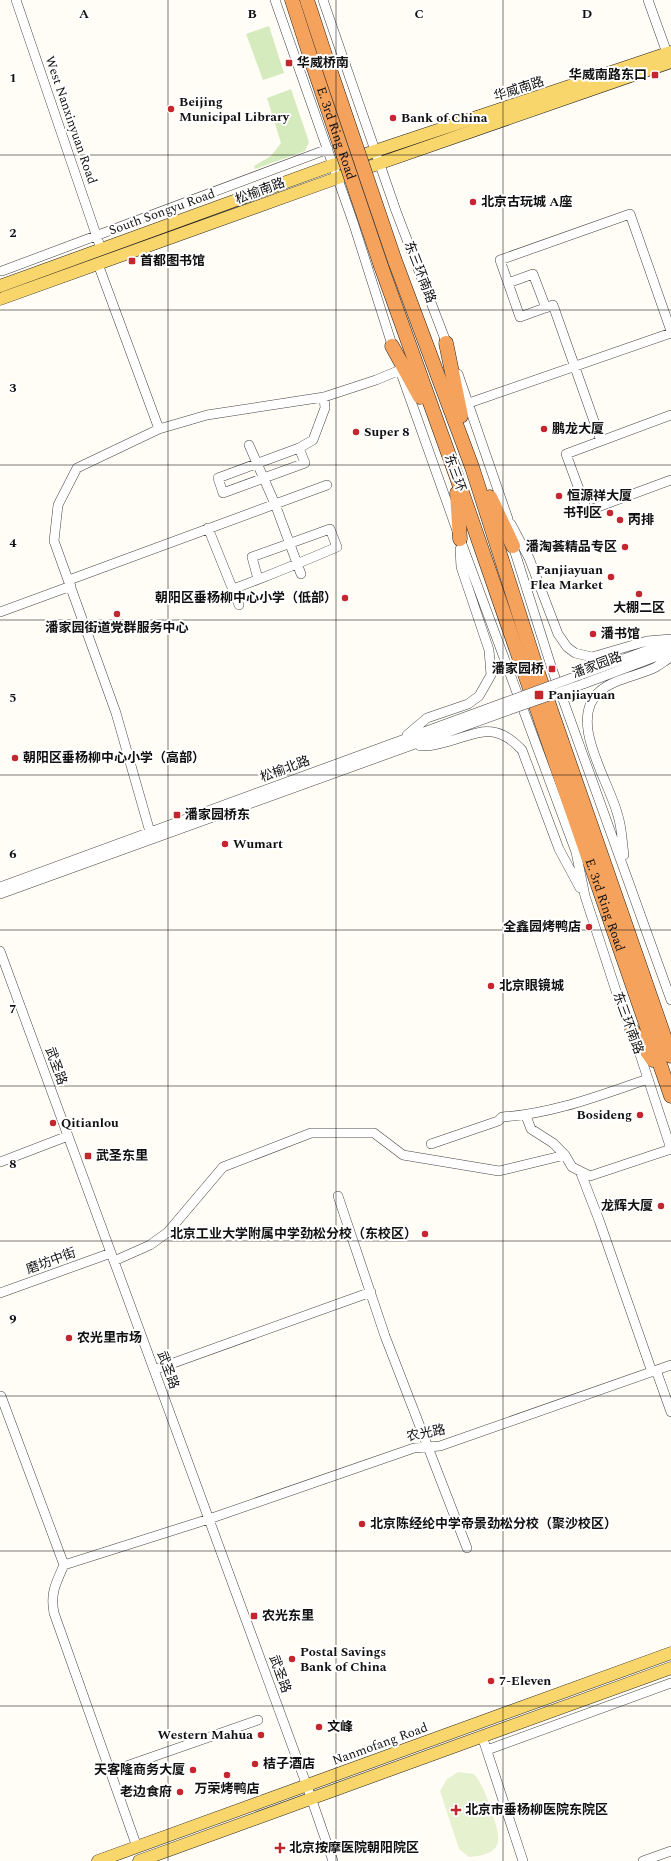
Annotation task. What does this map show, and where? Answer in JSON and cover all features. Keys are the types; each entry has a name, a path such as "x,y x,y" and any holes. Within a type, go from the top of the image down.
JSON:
{"highway":[{"name":"E. 3rd Ring Road","path":"292,0 313,65 388,264"},
{"name":"E. 3rd Ring Road","path":"307,0 388,264"},
{"name":"东三环","path":"388,264 440,432 533,679"},
{"name":"东三环","path":"388,264 464,444 533,679"},
{"path":"446,343 463,422 464,444"},
{"path":"392,346 440,432"},
{"path":"472,467 482,477 513,546"},
{"path":"456,475 460,539"},
{"path":"533,679 545,711"},
{"name":"E. 3rd Ring Road","path":"545,711 671,1056"},
{"name":"E. 3rd Ring Road","path":"545,711 671,1096"},
{"path":"632,1030 663,1074"}],"main road":[{"name":"华威南路","path":"333,165 670,56"},
{"name":"松榆南路","path":"0,299 338,178 530,112 670,56"},
{"name":"South Songyu Road","path":"0,286 333,165"},
{"name":"Nanmofang Road","path":"98,1861 671,1653"},
{"name":"Nanmofang Road","path":"139,1861 671,1668"}],"street":[{"name":"West Nanxinyuan Road","path":"16,0 101,249"},
{"path":"275,0 354,225 400,370 460,539 576,852 585,896"},
{"name":"东三环南路","path":"323,0 396,211 469,403 508,519 513,546 552,669 626,872"},
{"path":"648,0 670,56"},
{"path":"2,271 328,150"},
{"path":"354,225 396,211"},
{"path":"469,403 574,366 671,332 630,214 500,260 520,317 553,305 574,366 601,440"},
{"path":"98,264 159,429"},
{"path":"508,283 533,274 546,308"},
{"path":"150,832 116,713 54,541 58,505 77,468 159,429 207,416 324,397 376,380 400,370"},
{"path":"299,448 305,463 223,493 218,478 299,448 313,440 325,408 324,397"},
{"path":"671,415 566,454 586,511 671,480"},
{"path":"249,445 275,504 301,574"},
{"path":"0,612 208,528 326,485"},
{"path":"508,519 530,558 558,634 567,647 575,653 592,658 647,641 671,641"},
{"path":"208,528 240,605"},
{"path":"233,589 297,564 337,547 330,529 252,557 258,579"},
{"path":"404,744 427,718 468,704 479,696 491,675 489,650 461,567 460,539"},
{"path":"582,680 671,641"},
{"name":"潘家园路","path":"582,680 671,651"},
{"path":"671,657 656,667 613,683 600,692 591,703 586,716 588,734 618,816 626,872 671,1000"},
{"name":"松榆北路","path":"0,894 404,744 582,680"},
{"path":"404,744 438,744 476,732 496,731 512,740 522,750 559,849 585,896"},
{"name":"松榆北路","path":"0,887 150,832 404,744"},
{"name":"东三环南路","path":"585,896 618,994 632,1030 671,1149"},
{"name":"武圣路","path":"0,951 307,1786 332,1861"},
{"path":"432,1144 498,1121 502,1117 526,1116 554,1110 648,1079"},
{"path":"526,1116 531,1129 553,1142 565,1155 572,1167 590,1176 671,1149"},
{"name":"磨坊中街","path":"0,1293 150,1245 168,1232 224,1167 311,1133 374,1133 403,1155 499,1171 565,1155"},
{"path":"0,1162 68,1136"},
{"path":"580,1171 654,1371 671,1412"},
{"path":"338,1196 427,1447 467,1548"},
{"path":"154,1370 371,1292"},
{"name":"农光路","path":"64,1565 209,1519 414,1448 440,1446 671,1365"},
{"path":"1,1396 64,1565 53,1590 52,1601 54,1613 112,1771 112,1775 137,1847"},
{"path":"487,1750 671,1683"},
{"path":"112,1771 258,1720"},
{"path":"482,1736 523,1861"},
{"path":"643,1861 671,1851"}],"green space":[{"path":"269,26 284,73 263,80 246,34"},
{"path":"291,89 309,142 305,151 255,169 254,166 271,156 281,143 267,98"},
{"path":"458,1772 474,1774 477,1778 486,1796 497,1829 498,1843 495,1848 481,1855 469,1857 459,1849 440,1791 447,1779"}],"place":[{"name":"华威桥南","path":"289,63"},
{"name":"华威南路东口","path":"655,75"},
{"name":"Beijing Municipal Library","path":"171,109"},
{"name":"Bank of China","path":"393,118"},
{"name":"北京古玩城 A座","path":"473,202"},
{"name":"首都图书馆","path":"132,261"},
{"name":"鹏龙大厦","path":"544,429"},
{"name":"Super 8","path":"356,432"},
{"name":"恒源祥大厦","path":"559,496"},
{"name":"书刊区","path":"610,513"},
{"name":"丙排","path":"620,520"},
{"name":"潘淘荟精品专区","path":"625,547"},
{"name":"Panjiayuan Flea Market","path":"611,577"},
{"name":"大棚二区","path":"639,594"},
{"name":"朝阳区垂杨柳中心小学（低部）","path":"345,598"},
{"name":"潘家园街道党群服务中心","path":"117,614"},
{"name":"潘书馆","path":"593,634"},
{"name":"潘家园桥","path":"552,669"},
{"name":"Panjiayuan","path":"539,695"},
{"name":"朝阳区垂杨柳中心小学（高部）","path":"15,758"},
{"name":"潘家园桥东","path":"177,815"},
{"name":"Wumart","path":"225,844"},
{"name":"全鑫园烤鸭店","path":"589,927"},
{"name":"北京眼镜城","path":"491,986"},
{"name":"Bosideng","path":"640,1115"},
{"name":"Qitianlou","path":"53,1123"},
{"name":"武圣东里","path":"88,1156"},
{"name":"龙辉大厦","path":"661,1206"},
{"name":"北京工业大学附属中学劲松分校（东校区）","path":"425,1234"},
{"name":"农光里市场","path":"69,1338"},
{"name":"北京陈经纶中学帝景劲松分校（聚沙校区）","path":"362,1524"},
{"name":"农光东里","path":"254,1616"},
{"name":"Postal Savings Bank of China","path":"292,1659"},
{"name":"7-Eleven","path":"491,1681"},
{"name":"文峰","path":"319,1727"},
{"name":"Western Mahua","path":"261,1735"},
{"name":"桔子酒店","path":"255,1764"},
{"name":"天客隆商务大厦","path":"193,1770"},
{"name":"万荣烤鸭店","path":"227,1775"},
{"name":"老边食府","path":"180,1792"},
{"name":"北京市垂杨柳医院东院区","path":"456,1810"},
{"name":"北京按摩医院朝阳院区","path":"280,1848"}]}
